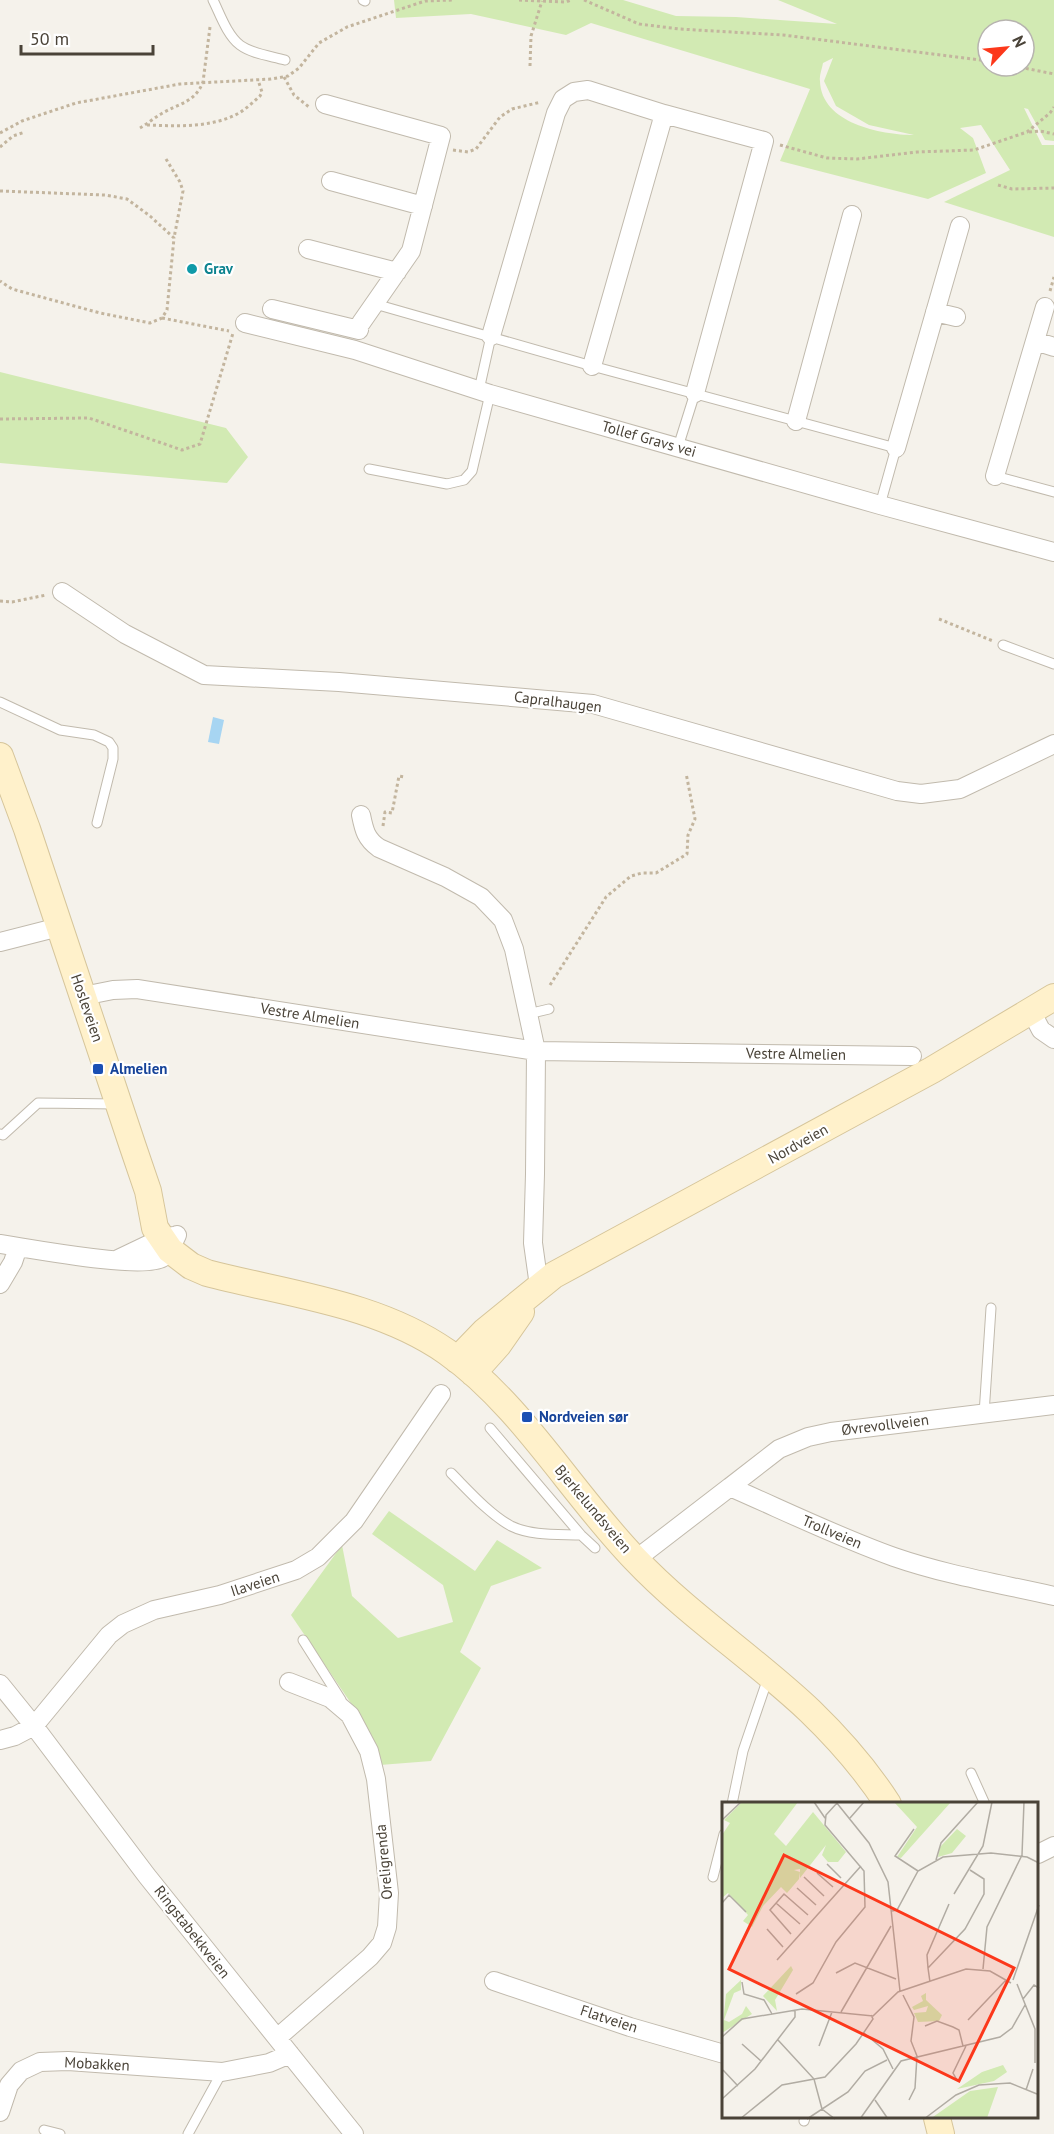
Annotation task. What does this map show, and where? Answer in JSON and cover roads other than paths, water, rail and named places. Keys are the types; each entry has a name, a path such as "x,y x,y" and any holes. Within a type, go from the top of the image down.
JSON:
{"main road":[{"name":"Hosleveien","path":"0,756 27,829 148,1191 155,1228 170,1241"},
{"name":"Nordveien","path":"465,1366 498,1345 539,1286 554,1275 932,1070 1054,997"},
{"name":"Bjerkelundsveien","path":"170,1241 191,1266 207,1273 343,1305 378,1317 404,1327 447,1352 465,1366 491,1390 528,1431 635,1560 680,1602 831,1731 868,1775 887,1802"},
{"path":"924,2134 926,2119"},
{"path":"937,2119 941,2134"}],"street":[{"path":"491,336 556,113 563,99 574,92 588,90 664,114 764,141 695,393"},
{"path":"272,309 360,326 411,251 440,142 325,104"},
{"path":"592,366 664,114"},
{"path":"331,181 423,206"},
{"path":"796,421 852,214"},
{"path":"896,448 960,226"},
{"path":"308,249 397,272"},
{"path":"995,476 1045,307"},
{"path":"935,312 956,317"},
{"name":"Tollef Gravs vei","path":"239,327 355,350 484,392 1054,552"},
{"path":"1035,341 1054,347"},
{"name":"Capralhaugen","path":"62,592 125,634 204,675 339,682 593,704 897,791 921,794 960,789 1054,744"},
{"path":"361,815 364,833 379,848 445,877 481,897 503,921 514,949 536,1051 536,1174 533,1243 539,1286"},
{"path":"0,942 59,927"},
{"name":"Vestre Almelien","path":"83,996 113,990 137,989 536,1051 912,1056"},
{"path":"1031,1011 1041,1030 1054,1039"},
{"path":"0,1284 13,1262 9,1245 115,1260 170,1241"},
{"name":"Ilaveien","path":"34,1726 109,1635 123,1624 154,1610 220,1595 296,1570 318,1557 354,1521 441,1394"},
{"name":"Øvrevollveien","path":"730,1486 779,1449 808,1437 831,1432 1054,1406"},
{"path":"635,1560 730,1486"},
{"name":"Trollveien","path":"730,1486 840,1536 896,1558 958,1575 1054,1596"},
{"name":"Oreligrenda","path":"278,2038 370,1958 382,1943 387,1926 389,1893 376,1779 369,1751 350,1715 330,1698 289,1682"},
{"name":"Ringstabekkveien","path":"0,1684 147,1876 354,2134"},
{"path":"0,1740 15,1736 34,1726"},
{"path":"1039,1854 1054,1846"},
{"name":"Flatveien","path":"494,1981 722,2053"},
{"name":"Mobakken","path":"0,2112 9,2085 21,2072 40,2062 68,2061 222,2072 269,2063 290,2054"}],"lane":[{"path":"213,1 232,36 239,44 249,50 285,60"},
{"path":"375,304 592,366 896,448 880,505"},
{"path":"369,469 447,484 464,480 472,471 491,336"},
{"path":"678,447 695,393"},
{"path":"995,476 1054,492"},
{"path":"1003,645 1054,664"},
{"path":"0,702 60,730 94,735 109,742 113,748 113,759 98,823"},
{"path":"528,1014 549,1009"},
{"path":"0,1134 3,1134 38,1102 119,1105"},
{"path":"984,1414 991,1308"},
{"path":"490,1428 581,1535 595,1548"},
{"path":"451,1473 480,1502 512,1526 541,1533 581,1535"},
{"path":"303,1640 350,1715"},
{"path":"732,1802 743,1751 769,1676"},
{"path":"971,1773 984,1802"},
{"path":"713,1876 722,1842"},
{"path":"188,2134 222,2072"},
{"path":"44,2130 60,2134"}],"water":[{"path":"213,717 224,720 219,744 208,742"}],"place":[{"name":"Grav","path":"192,269"},
{"name":"Almelien","path":"98,1069"},
{"name":"Nordveien sør","path":"527,1417"}]}
